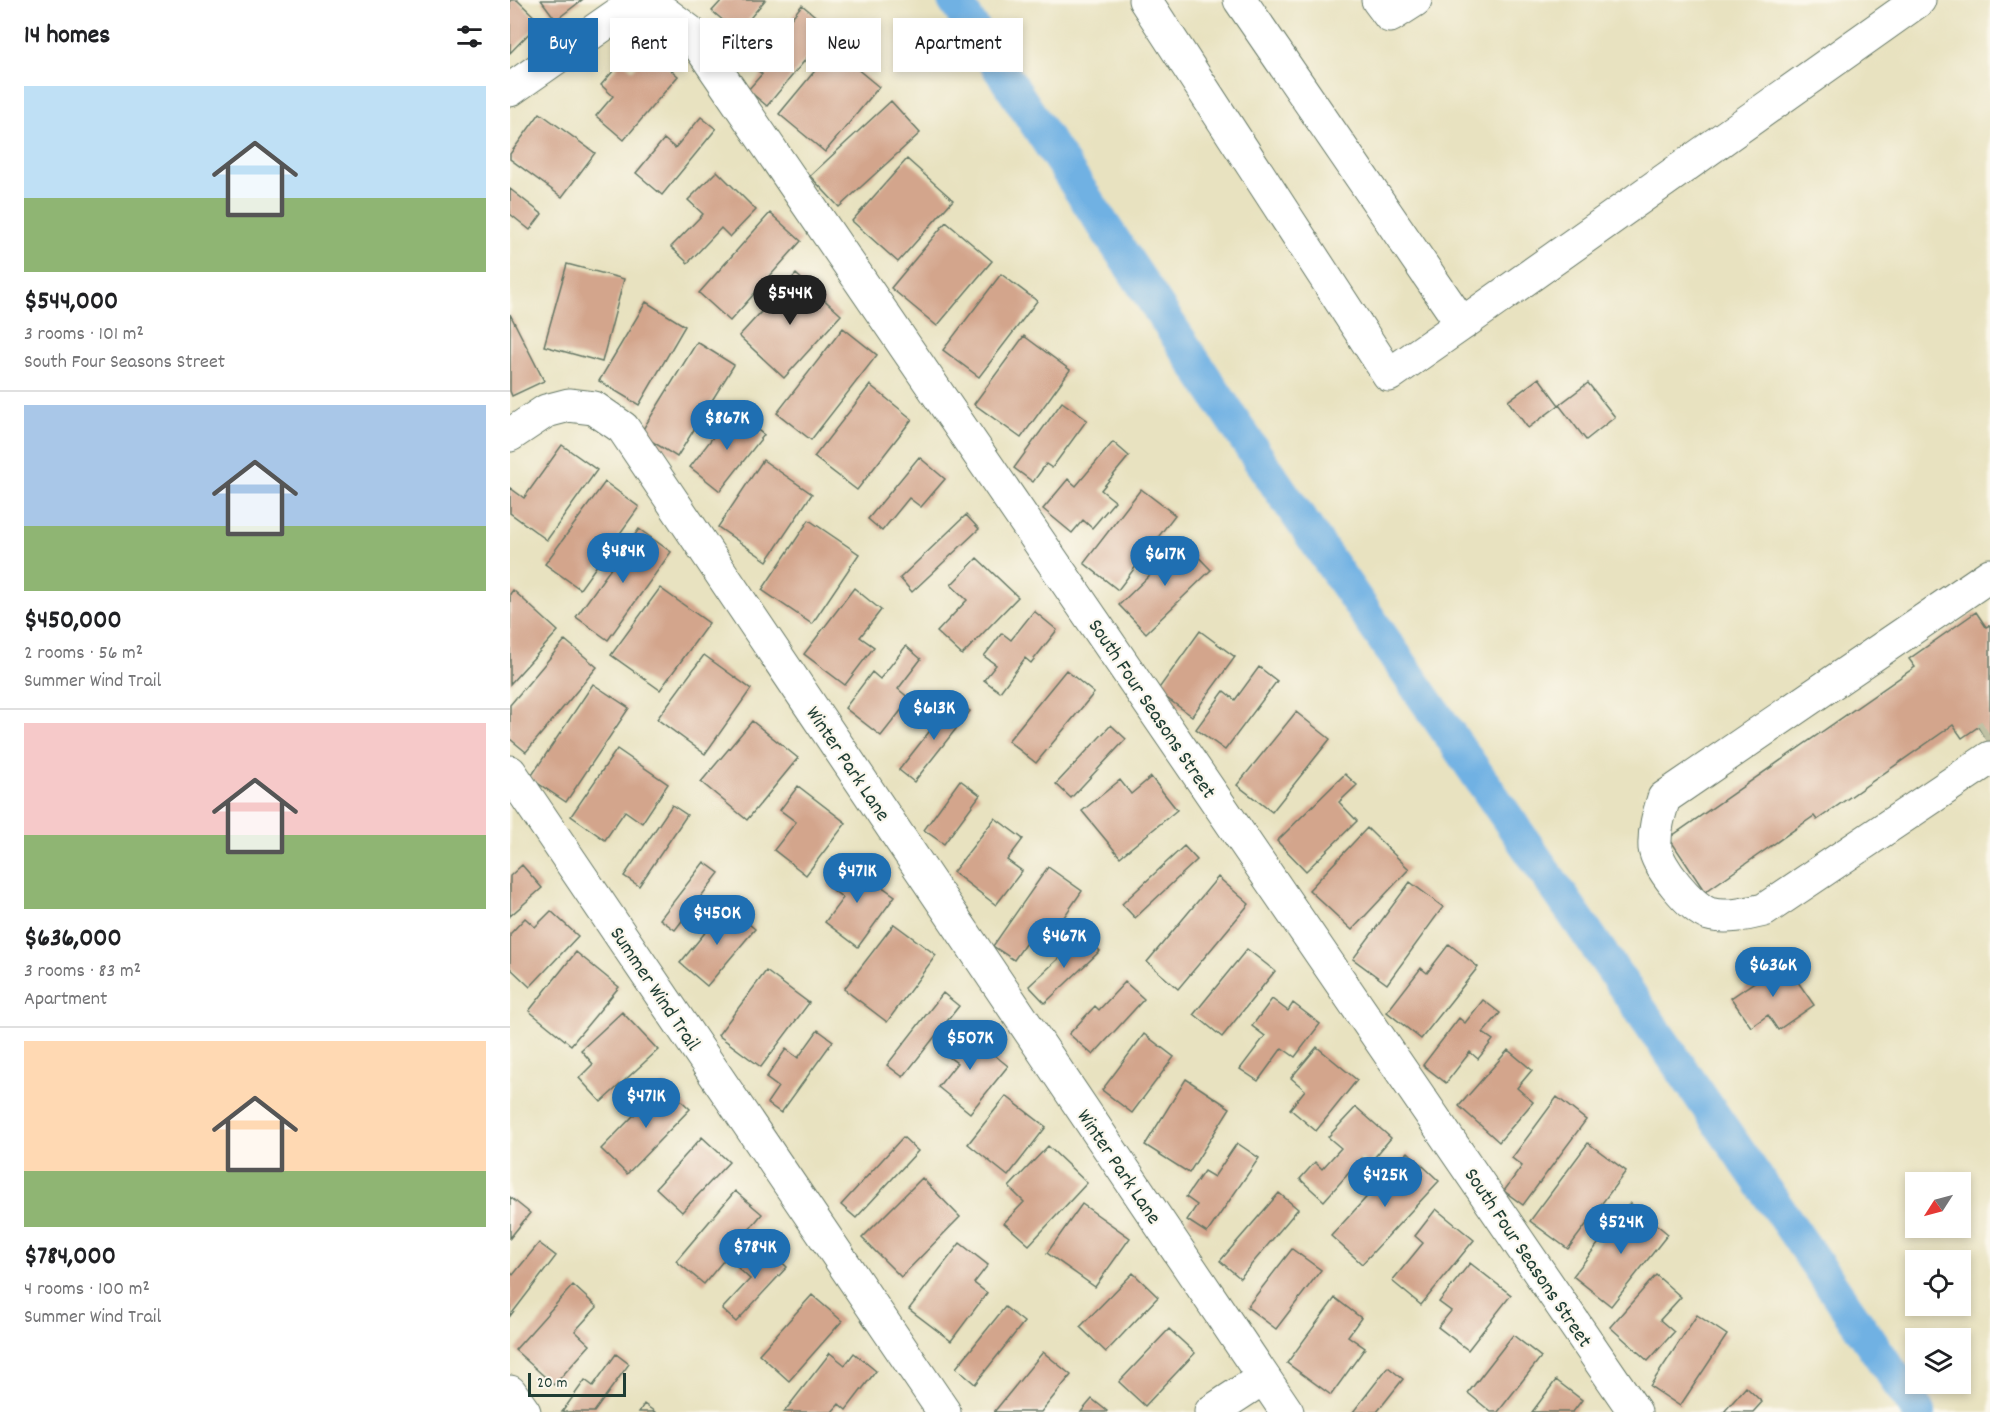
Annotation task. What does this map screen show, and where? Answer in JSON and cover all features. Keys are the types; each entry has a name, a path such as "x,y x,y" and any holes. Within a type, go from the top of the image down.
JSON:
{"street":[{"path":"1145,0 1389,375 1919,0"},
{"path":"1240,0 1462,324"},
{"path":"1378,0 1390,16 1415,0"},
{"name":"South Four Seasons Street","path":"510,90 617,15 639,8 662,11 690,32 1635,1412"},
{"name":"Winter Park Lane","path":"510,435 546,411 569,405 594,408 623,428 1287,1412"},
{"path":"1988,748 1962,777 1764,910 1738,916 1709,914 1688,901 1668,875 1655,850 1657,821 1664,798 1990,575"},
{"name":"Summer Wind Trail","path":"510,772 944,1412"},
{"path":"1211,1412 1263,1378"},
{"path":"510,1392 524,1412"}],"building":[{"path":"510,0 517,0 536,18 528,18 528,34 510,53"},
{"path":"541,0 582,0 559,18 554,18"},
{"path":"722,0 765,0 750,18 720,18 712,11"},
{"path":"802,5 818,18 806,18 806,59 767,106 748,90 762,74 760,72 794,72 794,18 791,18"},
{"path":"612,72 673,72 678,76 624,140 596,116 613,96 601,85"},
{"path":"814,72 861,72 879,87 825,152 779,114"},
{"path":"891,101 920,133 839,207 810,176"},
{"path":"540,113 595,153 562,197 510,159 510,154"},
{"path":"701,117 716,129 662,195 636,173 664,139 675,148"},
{"path":"907,159 953,200 898,262 852,221"},
{"path":"717,171 756,210 730,237 721,228 688,263 671,247 703,214 688,200"},
{"path":"510,189 542,214 530,230 510,214"},
{"path":"770,213 801,241 730,321 699,293"},
{"path":"946,222 992,261 937,326 891,288"},
{"path":"567,264 624,279 602,362 544,346"},
{"path":"796,274 841,315 784,378 739,336"},
{"path":"1001,274 1037,301 979,377 943,350"},
{"path":"646,302 685,326 639,405 599,381"},
{"path":"510,314 544,381 512,396 510,391"},
{"path":"843,328 877,355 811,440 777,413"},
{"path":"1024,336 1070,370 1021,438 974,404"},
{"path":"697,342 734,365 677,457 640,434"},
{"path":"1539,378 1559,405 1528,428 1508,401"},
{"path":"1588,383 1615,417 1586,440 1559,405"},
{"path":"870,385 912,419 857,490 814,457"},
{"path":"1062,402 1087,420 1052,468 1046,464 1033,482 1014,468"},
{"path":"733,411 764,435 720,491 690,467"},
{"path":"1113,442 1129,456 1101,490 1115,501 1092,528 1083,520 1072,533 1043,509 1068,479 1076,486"},
{"path":"562,445 597,470 547,540 510,513 510,488 524,498"},
{"path":"919,457 945,479 921,507 909,498 882,531 868,519"},
{"path":"763,460 812,494 767,561 718,527"},
{"path":"605,482 639,507 580,589 545,564"},
{"path":"1141,489 1175,515 1118,590 1084,563"},
{"path":"966,515 979,529 912,592 900,578"},
{"path":"809,520 859,554 812,624 762,590"},
{"path":"639,529 671,552 608,640 576,617"},
{"path":"1184,542 1211,570 1146,633 1119,605"},
{"path":"977,558 1018,597 962,655 937,632 967,600 951,585"},
{"path":"660,588 709,623 660,690 611,655"},
{"path":"854,588 881,610 860,637 874,647 845,685 804,654"},
{"path":"513,590 558,631 510,684 510,594"},
{"path":"1034,611 1057,630 1031,663 1025,658 1000,692 984,680 996,665 984,656 1002,633 1011,640"},
{"path":"1976,612 1986,627 1990,625 1990,744 1978,727 1962,738 1953,725 1817,820 1814,816 1705,892 1669,838 1915,667 1909,659"},
{"path":"1200,631 1235,657 1192,716 1157,691"},
{"path":"565,640 597,667 526,752 510,739 510,705"},
{"path":"906,646 921,659 898,689 910,699 881,736 845,708 872,672 880,679"},
{"path":"704,655 751,689 705,754 657,719"},
{"path":"1259,667 1277,681 1225,750 1196,729 1224,691 1235,700"},
{"path":"1066,670 1094,693 1036,763 1008,741"},
{"path":"593,684 629,708 566,802 530,778"},
{"path":"955,699 970,711 914,782 899,770"},
{"path":"1296,712 1330,739 1272,812 1237,785"},
{"path":"752,721 798,758 747,820 701,782"},
{"path":"1111,725 1126,739 1071,798 1056,784"},
{"path":"617,749 668,784 642,823 625,811 605,840 571,816"},
{"path":"1345,774 1357,785 1339,802 1357,821 1306,871 1277,841"},
{"path":"1151,777 1177,810 1120,857 1082,811 1120,780 1131,794"},
{"path":"960,780 980,795 944,844 924,830"},
{"path":"798,786 846,823 806,875 774,850 796,822 780,810"},
{"path":"672,805 687,815 639,886 624,876"},
{"path":"995,818 1023,839 1007,860 1022,871 996,905 953,872"},
{"path":"1367,828 1409,869 1352,930 1309,890"},
{"path":"1184,846 1197,860 1135,918 1122,904"},
{"path":"846,861 895,896 858,947 825,922 843,898 828,886"},
{"path":"704,862 719,873 675,930 660,919"},
{"path":"522,865 542,888 510,916 510,876"},
{"path":"1048,867 1082,891 1048,940 1035,930 1014,960 993,946"},
{"path":"1218,877 1249,904 1178,989 1147,962"},
{"path":"1410,882 1443,907 1387,984 1353,959"},
{"path":"727,906 755,929 707,986 680,963"},
{"path":"551,911 578,936 530,987 510,968 510,934 525,918 535,927"},
{"path":"894,924 936,955 887,1022 844,989"},
{"path":"1084,935 1100,951 1045,1003 1029,986"},
{"path":"1449,944 1478,967 1421,1039 1387,1012 1421,968 1427,973"},
{"path":"1247,949 1275,971 1222,1037 1194,1014"},
{"path":"576,952 619,987 571,1045 529,1011"},
{"path":"1784,962 1814,1005 1778,1030 1768,1015 1751,1027 1731,998"},
{"path":"766,971 809,1003 761,1067 718,1035"},
{"path":"1125,982 1144,999 1093,1055 1069,1034 1095,1006 1099,1010"},
{"path":"943,993 959,1006 903,1077 887,1065"},
{"path":"1272,999 1288,1011 1293,1003 1320,1024 1295,1057 1282,1048 1258,1081 1240,1069 1265,1036 1252,1026"},
{"path":"1483,1000 1500,1013 1483,1033 1493,1040 1478,1059 1470,1052 1446,1083 1423,1065 1459,1018 1465,1023"},
{"path":"622,1012 658,1050 601,1102 579,1078 593,1064 581,1050"},
{"path":"961,1028 1008,1066 970,1113 938,1087 957,1063 942,1052"},
{"path":"818,1030 833,1041 781,1113 767,1103 778,1087 766,1078 786,1049 798,1058"},
{"path":"1144,1034 1174,1057 1132,1113 1102,1090"},
{"path":"1317,1047 1357,1080 1316,1131 1290,1109 1305,1090 1291,1078"},
{"path":"1508,1050 1532,1070 1517,1088 1533,1102 1499,1142 1459,1106"},
{"path":"1186,1079 1230,1108 1189,1173 1145,1145"},
{"path":"664,1084 690,1109 627,1174 601,1149"},
{"path":"1006,1096 1046,1127 1008,1176 968,1144"},
{"path":"1557,1097 1586,1120 1523,1205 1504,1191 1522,1166 1512,1158"},
{"path":"1356,1107 1391,1138 1369,1164 1362,1158 1324,1201 1300,1179 1315,1162 1322,1169 1341,1148 1328,1137"},
{"path":"702,1137 729,1162 682,1212 656,1188"},
{"path":"903,1137 918,1151 856,1218 841,1205"},
{"path":"1237,1143 1259,1158 1207,1233 1187,1220 1197,1205 1186,1197 1204,1171 1214,1177"},
{"path":"1588,1143 1626,1171 1568,1249 1530,1221"},
{"path":"1048,1146 1087,1183 1029,1245 1004,1223 1024,1202 1009,1187"},
{"path":"1408,1152 1439,1181 1362,1264 1331,1236"},
{"path":"922,1178 960,1217 901,1277 862,1238"},
{"path":"735,1191 762,1214 704,1284 676,1261"},
{"path":"1279,1193 1298,1209 1240,1278 1220,1261"},
{"path":"510,1197 530,1213 510,1238"},
{"path":"1630,1203 1668,1234 1611,1306 1573,1276"},
{"path":"1082,1204 1130,1238 1095,1287 1047,1253"},
{"path":"1436,1209 1474,1240 1421,1305 1392,1281 1423,1243 1415,1236"},
{"path":"539,1243 556,1256 510,1316 510,1272 513,1275"},
{"path":"761,1243 787,1267 736,1322 722,1309 750,1279 737,1267"},
{"path":"960,1243 988,1265 974,1283 987,1293 951,1341 909,1309"},
{"path":"1292,1249 1321,1270 1276,1329 1247,1307"},
{"path":"1470,1263 1511,1295 1468,1350 1438,1327 1451,1311 1439,1302"},
{"path":"1133,1273 1158,1297 1106,1352 1080,1327"},
{"path":"1656,1275 1681,1297 1660,1320 1674,1332 1648,1361 1610,1327"},
{"path":"573,1285 597,1307 575,1331 590,1345 554,1385 515,1350"},
{"path":"812,1295 842,1321 789,1381 759,1354"},
{"path":"1335,1298 1361,1318 1348,1336 1365,1348 1331,1395 1287,1363"},
{"path":"1005,1307 1024,1322 975,1384 956,1368"},
{"path":"1697,1315 1727,1335 1680,1406 1650,1386"},
{"path":"1169,1329 1195,1353 1145,1406 1119,1382"},
{"path":"1513,1335 1541,1357 1498,1412 1491,1412 1468,1393"},
{"path":"1043,1352 1071,1375 1041,1412 994,1412"},
{"path":"830,1353 845,1365 854,1353 876,1371 846,1410 839,1404 832,1412 784,1412"},
{"path":"616,1354 629,1364 594,1412 562,1412 585,1380 593,1386"},
{"path":"1388,1367 1403,1379 1377,1412 1353,1412"},
{"path":"1556,1380 1582,1400 1573,1412 1532,1412"},
{"path":"1746,1387 1762,1402 1753,1412 1724,1412"},
{"path":"1092,1399 1107,1411 1081,1412"},
{"path":"644,1404 655,1412 639,1412"}],"waterway":[{"path":"954,0 1258,458 1919,1412"}],"tunnel":[{"path":"1985,738 1990,735"}]}
